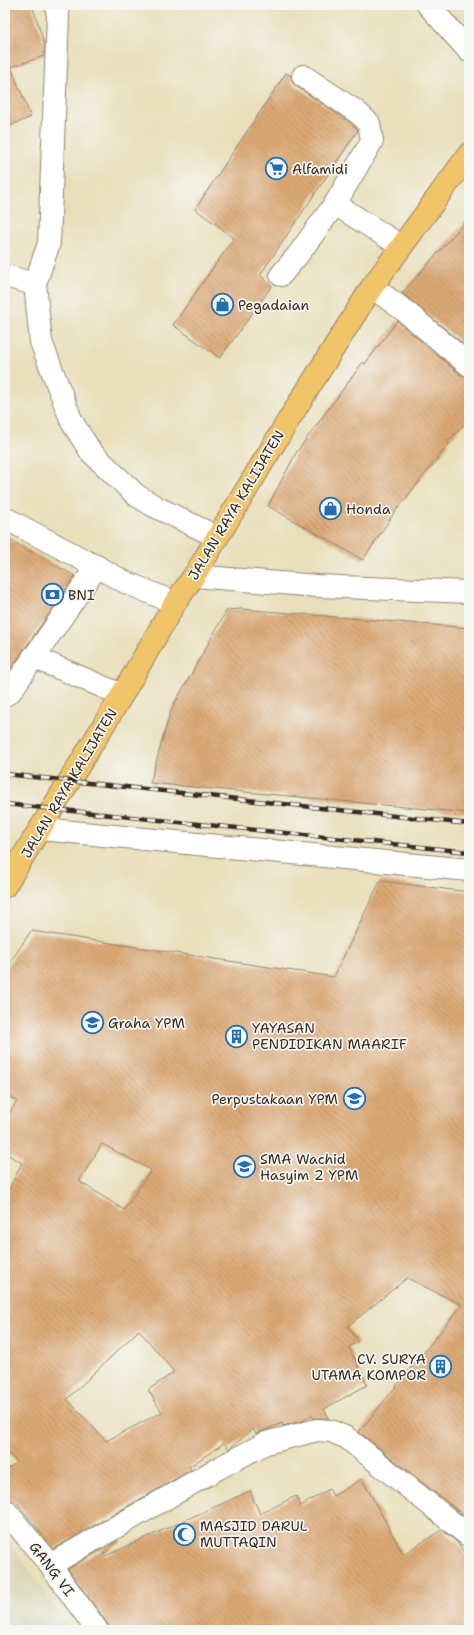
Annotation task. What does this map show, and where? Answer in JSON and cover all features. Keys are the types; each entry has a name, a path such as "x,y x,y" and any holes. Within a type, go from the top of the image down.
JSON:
{"main road":[{"name":"JALAN RAYA KALIJATEN","path":"5,886 12,865 41,828 122,695 175,603 194,576 372,287 469,154"}],"street":[{"path":"56,5 58,16 49,243 35,284 41,342 72,422 91,452 136,495 154,506 217,537"},
{"path":"428,5 469,51"},
{"path":"280,275 298,256 336,204 372,141 369,123 357,112 303,76"},
{"path":"336,204 401,246"},
{"path":"5,276 35,284"},
{"path":"372,287 404,311 469,365"},
{"path":"5,518 125,582 175,603"},
{"path":"5,695 10,692 33,656 97,566"},
{"path":"194,576 317,586 469,592"},
{"path":"33,656 122,695"},
{"path":"41,828 469,870"},
{"path":"50,1565 217,1468 266,1443 317,1430 331,1431 347,1438 469,1536"},
{"name":"GANG VI","path":"5,1510 50,1565 97,1630"}],"shaded area":[{"path":"5,1536 71,1630 5,1630"}],"building":[{"path":"5,5 32,5 44,43 44,56 11,67 31,117 5,128"},
{"name":"Alfamidi","path":"286,73 291,76 292,82 296,86 349,122 358,130 260,275 272,286 220,358 173,325 234,238 195,209"},
{"path":"469,218 469,349 402,293"},
{"path":"397,321 461,375 469,377 469,420 447,442 449,444 394,513 363,560 268,506 296,453 363,362 365,364"},
{"path":"5,537 75,576 5,677"},
{"path":"241,609 469,628 469,813 150,783 171,710 227,610"},
{"path":"380,881 469,892 469,1513 466,1517 359,1432 462,1305 407,1278 348,1326 358,1342 349,1347 367,1385 324,1409 329,1418 314,1418 311,1416 302,1421 283,1426 282,1423 256,1434 253,1429 229,1449 224,1443 189,1467 191,1470 53,1549 17,1503 5,1498 5,1471 17,1462 5,1450 5,1197 22,1163 5,1153 5,1120 17,1101 5,1094 5,970 31,931 334,977","holes":["102,1144 151,1170 124,1210 79,1181","139,1330 174,1372 148,1390 162,1412 106,1441 67,1399"]},
{"path":"362,1479 403,1554 442,1530 457,1542 469,1560 469,1630 112,1630 68,1569 118,1541 104,1554 105,1556 250,1491 260,1514 296,1496 301,1506 329,1489 333,1496"}],"railway":[{"path":"5,774 469,824"},
{"path":"5,804 469,852"}],"place":[{"name":"Alfamidi","path":"277,169"},
{"name":"Pegadaian","path":"222,305"},
{"name":"Honda","path":"331,509"},
{"name":"BNI","path":"52,595"},
{"name":"Graha YPM","path":"93,1023"},
{"name":"YAYASAN PENDIDIKAN MAARIF","path":"237,1036"},
{"name":"Perpustakaan YPM","path":"354,1099"},
{"name":"SMA Wachid Hasyim 2 YPM","path":"245,1167"},
{"name":"CV. SURYA UTAMA KOMPOR","path":"441,1367"},
{"name":"MASJID DARUL MUTTAQIN","path":"185,1534"}]}
